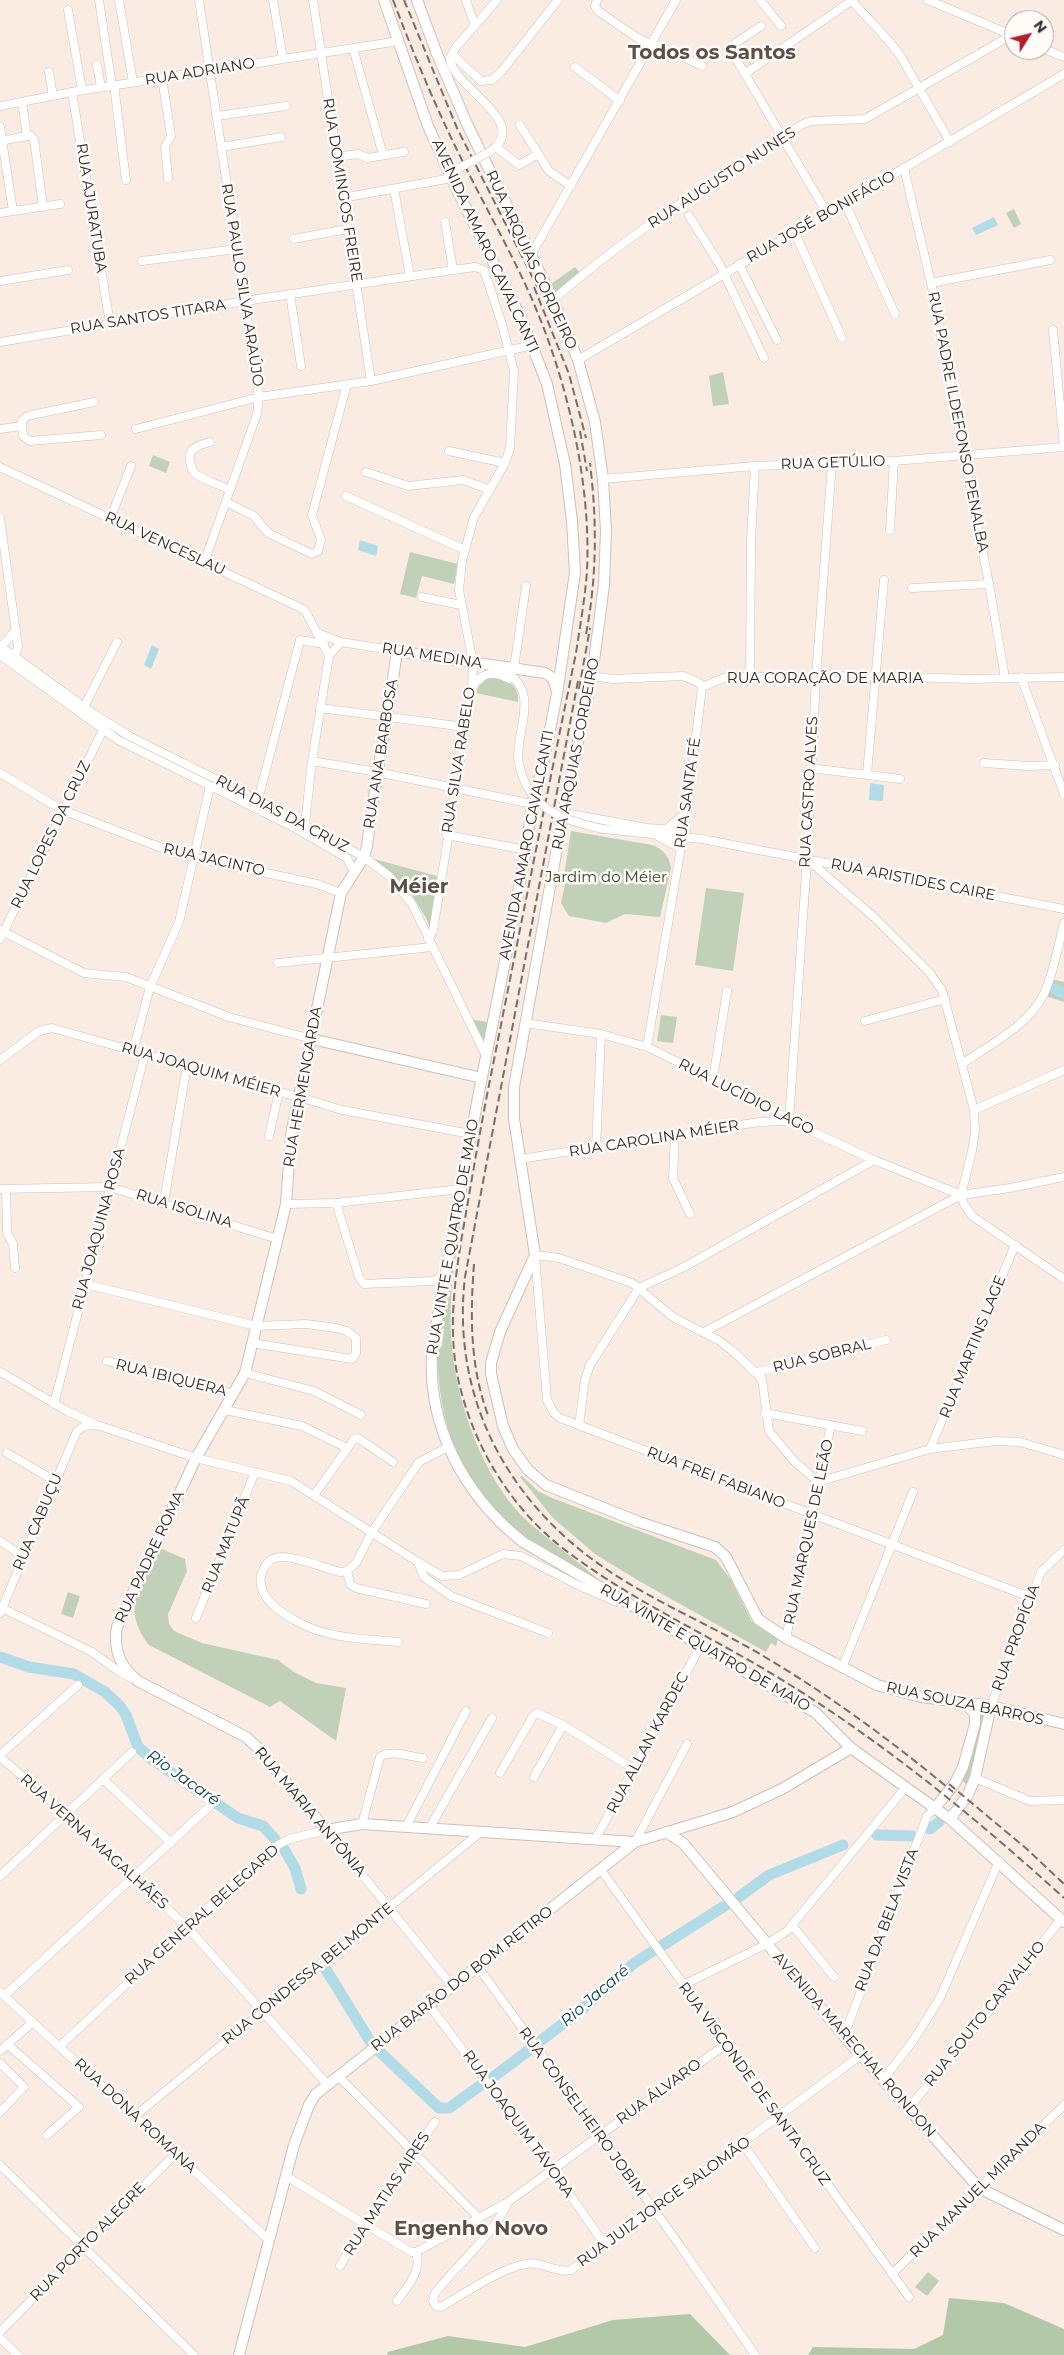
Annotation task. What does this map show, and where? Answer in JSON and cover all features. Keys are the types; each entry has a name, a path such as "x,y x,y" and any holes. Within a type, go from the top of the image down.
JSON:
{"main road":[{"name":"AVENIDA AMARO CAVALCANTI","path":"384,0 400,41 417,97 451,176 533,345 557,419 568,483 575,573 569,617 565,632 557,694 542,770 532,804 526,850 486,1056"},
{"name":"RUA ARQUIAS CORDEIRO","path":"418,0 454,95 553,300 578,360 595,422 603,479 606,531 604,584 592,676 525,1023 513,1101 535,1255"},
{"path":"454,95 450,73 456,71"},
{"name":"AVENIDA AMARO CAVALCANTI","path":"565,632 563,622 566,590 574,557"},
{"path":"566,590 569,617"},
{"name":"RUA MEDINA","path":"397,652 545,673"},
{"name":"RUA ANA BARBOSA","path":"364,857 376,772 388,718 397,652"},
{"path":"545,673 555,668 563,654"},
{"path":"545,673 552,676 555,681 557,694"},
{"name":"RUA HERMENGARDA","path":"196,1458 245,1373 286,1204 289,1148 340,893 364,857"},
{"path":"312,1039 482,1078"},
{"name":"RUA VINTE E QUATRO DE MAIO","path":"486,1056 433,1342 432,1370 437,1412 445,1448 474,1493 508,1531 543,1555 816,1714 851,1748 950,1819 1063,1920"},
{"path":"535,1255 504,1321 491,1363 492,1388 503,1426 516,1454 532,1474 546,1485 639,1522 709,1545 721,1551 758,1618 786,1638"},
{"name":"RUA PADRE ROMA","path":"138,1681 127,1672 120,1662 116,1648 117,1627 196,1458"},
{"name":"RUA SOUZA BARROS","path":"786,1638 842,1668 887,1689 921,1697 988,1703 1064,1724"},
{"name":"RUA MARIA ANTÔNIA","path":"138,1681 246,1737 257,1747 326,1830"},
{"path":"935,1808 959,1775 975,1724 975,1714 963,1702"},
{"path":"950,1819 968,1795 975,1778 988,1703"},
{"name":"RUA BARÃO DO BOM RETIRO","path":"239,2355 300,2128 309,2105 327,2084 453,1987 635,1842 733,1812 782,1789 851,1748"},
{"name":"RUA GENERAL BELEGARD","path":"326,1830 362,1824 635,1842"},
{"name":"AVENIDA MARECHAL RONDON","path":"666,1832 684,1843 844,2036 979,2188 1064,2230"}],"street":[{"path":"99,0 126,180"},
{"path":"119,0 132,82"},
{"name":"RUA PAULO SILVA ARAÚJO","path":"199,0 259,398 257,414 204,563"},
{"path":"273,0 283,59"},
{"name":"RUA DOMINGOS FREIRE","path":"313,0 371,381"},
{"path":"466,0 475,26"},
{"path":"342,198 451,176 460,168 494,149 502,138 502,128 499,119 456,71 452,56 456,47 496,0"},
{"path":"437,54 452,56 481,81 492,80 501,72 558,0"},
{"path":"597,0 595,6 598,11 636,37 702,66"},
{"path":"530,255 653,44 676,0"},
{"path":"760,0 781,26"},
{"path":"928,0 1004,32"},
{"path":"746,73 852,1 889,40 950,142"},
{"path":"68,10 82,90"},
{"path":"761,26 736,42 732,49 781,138 827,213"},
{"name":"RUA ADRIANO","path":"0,106 82,90 400,41"},
{"name":"RUA AUGUSTO NUNES","path":"553,300 578,278 665,213 803,124 812,121 865,119 1004,41"},
{"path":"353,48 383,155"},
{"path":"97,65 101,87"},
{"path":"575,67 620,101"},
{"path":"49,72 53,96"},
{"name":"RUA JOSÉ BONIFÁCIO","path":"578,360 1064,74"},
{"path":"162,78 171,136 164,147 168,178"},
{"name":"RUA AJURATUBA","path":"72,92 110,324"},
{"path":"22,102 27,136"},
{"path":"216,116 286,106"},
{"path":"520,125 549,171 571,186"},
{"path":"0,127 13,211"},
{"path":"1,140 27,136 31,136 34,139 43,207"},
{"path":"221,147 281,137"},
{"path":"494,149 519,165 538,154"},
{"path":"336,157 358,154 367,158 404,152"},
{"name":"RUA PADRE ILDEFONSO PENALBA","path":"904,168 931,283 989,584 1005,678"},
{"path":"394,189 410,276"},
{"path":"845,203 895,314"},
{"path":"0,213 60,204"},
{"path":"689,216 724,273 764,358"},
{"path":"445,222 453,270"},
{"path":"294,239 347,229"},
{"path":"795,233 842,338"},
{"path":"142,262 237,249"},
{"path":"931,283 1050,260"},
{"path":"740,264 778,340"},
{"name":"RUA SANTOS TITARA","path":"0,342 245,301 475,266"},
{"name":"RUA SILVA RABELO","path":"428,939 433,931 472,689 473,663 461,605 460,582 463,550 474,517 488,489 505,463 510,448 512,426 514,370 510,351 487,276 480,267 475,266"},
{"path":"0,281 68,270"},
{"path":"290,294 301,366"},
{"path":"1053,330 1064,447"},
{"path":"136,429 259,398 371,381 533,345"},
{"path":"226,502 254,516 268,533 312,554 318,551 321,540 312,515 347,384"},
{"path":"94,402 29,415 24,418 21,426 22,436 30,441 101,435"},
{"path":"0,429 21,426"},
{"path":"210,442 197,446 191,452 189,455 191,468 200,476 230,490"},
{"name":"RUA GETÚLIO","path":"603,479 755,466 894,460 1064,447"},
{"path":"449,452 505,463"},
{"path":"890,530 894,460"},
{"name":"RUA CASTRO ALVES","path":"789,1121 810,768 832,463"},
{"path":"110,519 131,466"},
{"path":"750,677 750,558 755,466"},
{"name":"RUA VENCESLAU","path":"0,467 303,609 320,634 329,656"},
{"path":"366,472 408,486 463,480 488,489"},
{"path":"346,496 463,550"},
{"path":"0,518 1,539 18,647 15,655"},
{"path":"867,774 884,580"},
{"path":"912,588 989,584"},
{"path":"514,668 526,586"},
{"path":"422,597 461,605"},
{"path":"1,647 16,630"},
{"name":"RUA MEDINA","path":"320,634 341,642 397,652"},
{"path":"258,800 300,640 324,644"},
{"path":"84,707 117,642"},
{"path":"304,833 312,761 329,656 341,642"},
{"name":"RUA DIAS DA CRUZ","path":"1,647 15,655 84,707 139,742 304,824 364,857 389,876 405,894 486,1056"},
{"name":"RUA DIAS DA CRUZ","path":"0,655 103,730 138,752 304,833 347,858 354,872"},
{"path":"493,665 508,672 521,686 524,694 525,704 519,737 518,758 528,789 546,808 566,820 603,829 657,836 683,834"},
{"path":"472,689 480,678 493,673 504,676 521,686"},
{"path":"592,676 614,679 683,676 698,682 702,687"},
{"name":"RUA CORAÇÃO DE MARIA","path":"702,687 724,678 750,677 877,676 971,680 1064,677"},
{"path":"1021,677 1055,765 1064,794"},
{"name":"RUA SANTA FÉ","path":"648,1047 687,812 702,687"},
{"path":"320,708 388,718 465,726"},
{"name":"RUA LOPES DA CRUZ","path":"1,934 103,730"},
{"path":"312,761 532,804"},
{"path":"984,762 1030,766 1055,765"},
{"path":"810,768 900,779"},
{"name":"RUA JACINTO","path":"0,773 62,810 159,847 194,857 317,884 340,893"},
{"path":"133,1051 150,987 179,922 210,786"},
{"path":"666,829 687,812"},
{"name":"RUA ARISTIDES CAIRE","path":"565,814 647,828 666,829 702,839 1064,910"},
{"path":"447,835 526,850"},
{"path":"657,836 680,848"},
{"path":"806,859 853,898 937,981 945,999 974,1110 975,1131 972,1151 961,1195 964,1204 972,1216 1064,1280"},
{"path":"963,1063 1013,1029 1037,1005 1047,985 1064,924"},
{"path":"1,934 84,973 118,975 230,1017 312,1039"},
{"path":"278,963 432,948"},
{"path":"713,1079 727,991"},
{"path":"865,1021 945,999"},
{"name":"RUA LUCÍDIO LAGO","path":"525,1023 600,1034 648,1047 777,1112 789,1121 874,1160 961,1195"},
{"name":"RUA JOAQUIM MÉIER","path":"0,1060 39,1031 47,1028 188,1065 342,1110 471,1134"},
{"path":"596,1148 600,1034"},
{"name":"RUA JOAQUINA ROSA","path":"54,1404 145,1054"},
{"path":"164,1202 188,1065"},
{"path":"974,1110 1064,1070"},
{"path":"269,1136 283,1093"},
{"name":"RUA CAROLINA MÉIER","path":"520,1160 675,1134 759,1122 789,1121"},
{"path":"675,1134 673,1178 690,1214"},
{"path":"579,1425 585,1380 590,1365 639,1288 686,1266 874,1160"},
{"path":"704,1332 961,1195 1010,1188 1064,1177"},
{"name":"RUA ISOLINA","path":"3,1189 110,1187 164,1202 277,1239"},
{"path":"3,1189 7,1233 13,1244 14,1268"},
{"path":"286,1204 336,1203 461,1189"},
{"path":"336,1203 359,1277 364,1284 433,1281 445,1276"},
{"name":"RUA MARTINS LAGE","path":"930,1449 1015,1245"},
{"path":"535,1255 559,1258 632,1284 673,1317 720,1341 757,1372 762,1379 765,1387 765,1413 769,1431 778,1444 804,1471 820,1481 930,1449 1004,1440 1020,1442 1064,1455"},
{"name":"RUA FREI FABIANO","path":"535,1255 547,1400 554,1414 560,1418 1030,1597"},
{"path":"85,1284 256,1326 306,1324 336,1328 356,1338 356,1353 352,1359 347,1359 252,1343"},
{"name":"RUA SOBRAL","path":"757,1372 886,1340"},
{"name":"RUA IBIQUERA","path":"107,1361 234,1394"},
{"path":"0,1372 54,1404 97,1426 196,1458 291,1481 315,1494 434,1573 451,1577 459,1576 494,1556 510,1553 521,1556 580,1586 641,1613"},
{"path":"245,1373 314,1391 361,1415"},
{"path":"225,1410 297,1424 347,1448"},
{"path":"69,1412 76,1422 77,1431 84,1426 97,1426"},
{"path":"765,1413 862,1431"},
{"name":"RUA MARQUES DE LEÃO","path":"786,1638 831,1425"},
{"name":"RUA CABUÇU","path":"1,1611 77,1431"},
{"path":"315,1494 354,1438 358,1438 393,1462"},
{"path":"398,1642 326,1633 306,1626 280,1611 268,1600 260,1580 268,1562 280,1557 340,1572 347,1571 356,1563 372,1532 419,1462 445,1448"},
{"path":"7,1453 55,1481"},
{"name":"RUA MATUPÃ","path":"196,1618 255,1472"},
{"path":"842,1668 913,1492"},
{"path":"0,1541 23,1556"},
{"name":"RUA PROPÍCIA","path":"988,1703 1041,1572 1064,1550"},
{"path":"418,1562 424,1577 451,1596 548,1633"},
{"path":"347,1571 350,1584 356,1588 426,1604"},
{"name":"RUA MARIA ANTÔNIA","path":"1,1611 92,1652 121,1673 138,1681"},
{"name":"RUA ALLAN KARDEC","path":"596,1838 700,1647"},
{"path":"0,1756 78,1685"},
{"path":"406,1827 466,1711"},
{"path":"500,1773 534,1714 539,1713 563,1725 634,1769"},
{"path":"429,1829 492,1718"},
{"path":"534,1777 563,1725"},
{"path":"635,1842 687,1744"},
{"path":"0,1876 132,1752"},
{"path":"362,1824 380,1757 384,1754 390,1754 423,1758"},
{"name":"RUA VERNA MAGALHÃES","path":"0,1756 134,1876 187,1927 327,2084"},
{"path":"975,1778 1030,1801 1064,1800"},
{"path":"103,1779 172,1843"},
{"path":"2,1994 172,1843 211,1805 210,1801 199,1792 180,1780"},
{"path":"682,1985 779,1938 792,1925 906,1786"},
{"name":"RUA DA BELA VISTA","path":"844,2036 927,1816 935,1808"},
{"name":"RUA MARIA ANTÔNIA","path":"326,1830 453,1987"},
{"name":"RUA GENERAL BELEGARD","path":"60,2046 271,1849 289,1839 326,1830"},
{"name":"RUA CONDESSA BELMONTE","path":"135,2116 482,1831"},
{"path":"883,2080 913,2041 940,1998 999,1862"},
{"name":"RUA VISCONDE DE SANTA CRUZ","path":"601,1870 682,1985 909,2297"},
{"name":"RUA SOUTO CARVALHO","path":"908,2109 1063,1920"},
{"path":"792,1925 834,1977"},
{"name":"RUA CONSELHEIRO JOBIM","path":"478,1967 654,2210 755,2355"},
{"name":"RUA DONA ROMANA","path":"2,1994 269,2240"},
{"name":"RUA JOAQUIM TÁVORA","path":"429,2005 552,2170 605,2245"},
{"path":"0,2051 32,2022"},
{"path":"7,2044 78,2107 47,2135"},
{"name":"RUA ÁLVARO","path":"416,2252 508,2202 726,2044"},
{"name":"RUA JUIZ JORGE SALOMÃO","path":"508,2202 494,2228 435,2293 433,2301 436,2306 441,2307 485,2281 525,2264 540,2264 559,2270 571,2270 861,2055"},
{"path":"0,2063 24,2087 0,2112"},
{"path":"338,2076 413,2154 478,2217"},
{"name":"RUA MANUEL MIRANDA","path":"892,2274 1064,2105"},
{"name":"RUA MATIAS AIRES","path":"340,2266 365,2223 435,2122"},
{"path":"743,2144 815,2248"},
{"name":"RUA PORTO ALEGRE","path":"0,2332 176,2153"},
{"path":"0,2165 194,2355"},
{"path":"286,2176 411,2252 416,2252 418,2260 416,2273 397,2301"},
{"path":"0,2338 18,2355"}],"green space":[{"path":"1014,209 1021,224 1014,228 1006,213"},
{"path":"575,267 581,274 553,296 548,286"},
{"path":"723,372 729,404 713,406 709,376"},
{"path":"153,455 170,462 166,473 149,466"},
{"path":"410,552 458,564 454,584 422,576 416,598 400,594"},
{"path":"489,677 500,679 514,686 518,702 476,693 479,686"},
{"name":"Jardim do Méier","path":"571,831 652,845 663,851 669,860 671,868 660,917 625,914 606,923 569,916 561,903 566,879 564,876"},
{"path":"370,858 437,876 430,928 407,887"},
{"path":"706,888 744,893 733,971 695,965"},
{"path":"1051,979 1064,982 1064,1002 1046,996"},
{"path":"661,1015 677,1017 673,1043 657,1041"},
{"path":"471,1021 488,1022 484,1040"},
{"path":"455,1249 456,1258 451,1307 452,1348 460,1392 474,1438 496,1481 509,1501 523,1517 602,1583 539,1547 513,1527 492,1506 475,1484 461,1461 443,1410 437,1348 442,1346 444,1329 440,1328"},
{"path":"522,1476 538,1491 552,1498 716,1560 731,1580 752,1622 778,1639 776,1646 771,1643 766,1652 639,1581 595,1554 553,1518 520,1477"},
{"path":"162,1549 185,1559 187,1571 168,1614 169,1624 174,1631 202,1643 278,1660 294,1672 316,1683 346,1688 336,1741 280,1701 270,1707 149,1645 136,1620 136,1598 157,1551"},
{"path":"68,1592 80,1596 73,1618 61,1614"},
{"path":"980,1713 985,1714 968,1786 963,1781 958,1787 980,1723"},
{"path":"928,2272 939,2281 927,2296 915,2287"},
{"path":"949,2298 1004,2303 1064,2329 1064,2355 808,2355 813,2347 914,2349 943,2335"},
{"path":"690,2314 730,2355 387,2355 388,2352 448,2336 525,2347 613,2320"}],"water":[{"path":"994,217 998,225 976,235 972,228"},
{"path":"360,540 378,546 376,556 358,550"},
{"path":"152,645 159,649 151,669 144,665"},
{"path":"870,783 884,785 883,801 869,800"}],"waterway":[{"path":"1050,987 1064,993"},
{"name":"Rio Jacaré","path":"0,1657 29,1667 74,1674 105,1692 120,1706 126,1715 138,1747 153,1760 238,1818 263,1826 275,1839"},
{"name":"Rio Jacaré","path":"930,1829 939,1822"},
{"name":"Rio Jacaré","path":"877,1835 912,1836"},
{"name":"Rio Jacaré","path":"739,1897 769,1875 843,1845"},
{"name":"Rio Jacaré","path":"284,1849 295,1868 301,1889"},
{"name":"Rio Jacaré","path":"663,1945 726,1905"},
{"name":"Rio Jacaré","path":"539,2042 585,2007 633,1964 653,1951"},
{"name":"Rio Jacaré","path":"325,1968 370,2041"},
{"name":"Rio Jacaré","path":"492,2078 529,2050"},
{"name":"Rio Jacaré","path":"380,2052 439,2108 449,2108 481,2085"}],"railway":[{"path":"393,0 437,107 523,279 539,316 569,409 582,474 586,507 587,571 576,653 488,1090 457,1270 453,1309 454,1348 456,1368 470,1418 480,1443 507,1489 523,1510 560,1546 614,1584 787,1683 896,1757 998,1840 1064,1898"},
{"path":"404,0 457,128 540,292"},
{"path":"534,287 569,374 586,438"},
{"path":"580,431 587,471"},
{"path":"586,634 590,613 595,549 590,463"},
{"path":"579,689 590,628"},
{"path":"578,681 465,1277 463,1321 467,1364 477,1404 493,1443 514,1479 540,1512 571,1542 625,1581 765,1657 814,1688 908,1755 953,1792"},
{"path":"474,1264 472,1302 473,1341 478,1378 488,1415"},
{"path":"949,1784 1028,1850 1064,1884"}],"district":[{"name":"Todos os Santos","path":"712,53"},
{"name":"Méier","path":"419,887"},
{"name":"Engenho Novo","path":"471,2229"}]}
